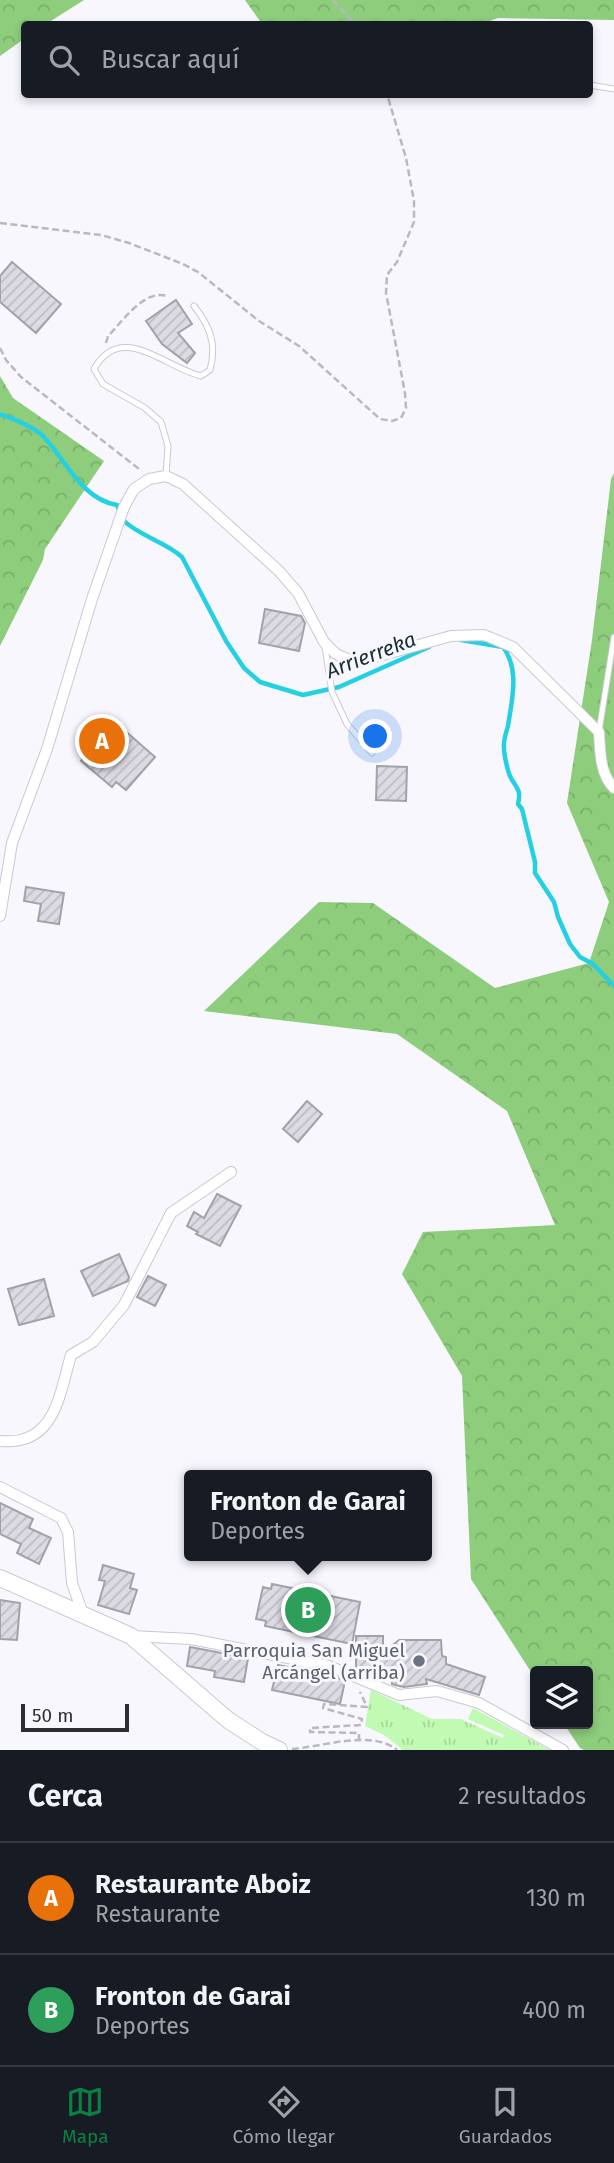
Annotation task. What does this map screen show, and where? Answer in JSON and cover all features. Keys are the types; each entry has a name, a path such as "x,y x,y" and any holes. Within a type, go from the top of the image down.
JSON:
{"street":[{"path":"0,916 12,843 47,749 72,659 124,507 134,489 149,479 166,476 183,484 279,571 298,593 324,642 336,654 350,660 372,658 451,636 484,635 513,647 599,732 601,760 609,783 614,788"},
{"path":"0,1441 11,1442 27,1438 44,1429 54,1412 71,1355 93,1342 124,1305 171,1213 232,1172"},
{"path":"0,1487 61,1518 68,1532 72,1583 84,1616"},
{"path":"0,1578 131,1636 228,1720 279,1750"},
{"path":"51,1602 67,1594 72,1583"},
{"path":"131,1636 191,1639 329,1666 399,1695 437,1691 479,1703 563,1750"}],"lane":[{"path":"593,86 614,89"},
{"path":"166,476 168,446 160,422 145,408 103,384 94,369 101,356 115,347 137,348 201,376 210,370 214,354 211,336 203,317 194,306"},
{"path":"599,732 614,637"},
{"path":"324,642 332,692 346,724 372,752"}],"path":[{"path":"333,0 352,21"},
{"path":"0,223 101,235 183,264 198,272 259,321 299,346 380,419 392,421 401,418 406,408 386,293 387,275 397,262 414,222 414,201 388,98"},
{"path":"101,356 108,336 148,298 159,294 167,296"},
{"path":"0,348 6,360 21,377 149,479"},
{"path":"352,1676 367,1707 324,1704 323,1708 362,1718 361,1725 310,1728 310,1732 359,1733 359,1741"},
{"path":"285,1750 369,1739 391,1745 397,1750"}],"green space":[{"path":"0,0 84,0 51,21 21,21 21,41 0,56"},
{"path":"245,0 614,0 614,20 498,18 490,21 260,21"},
{"path":"0,376 13,398 104,461 45,549 43,560 0,646"},
{"path":"614,473 614,1750 584,1750 567,1729 593,1729 593,1666 530,1666 530,1670 471,1579 462,1376 402,1274 423,1232 555,1225 507,1111 397,1034 204,1011 319,902 373,903 495,988 589,963 609,902 567,803 592,640 611,479"},
{"path":"371,1690 432,1719 461,1719 503,1738 504,1735 468,1719 473,1708 550,1750 403,1750 384,1735 365,1726"}],"building":[{"path":"12,262 61,304 36,333 0,302 0,276"},
{"path":"176,300 192,324 178,333 195,353 187,363 162,344 146,321"},
{"path":"265,609 301,616 305,623 299,651 259,643"},
{"path":"115,722 155,757 126,790 116,782 112,787 81,761"},
{"path":"377,766 407,767 406,801 376,800"},
{"path":"26,887 64,893 59,924 38,921 41,904 24,901"},
{"path":"307,1101 322,1114 298,1142 283,1129"},
{"path":"217,1194 241,1206 220,1246 196,1234 198,1232 187,1226 194,1212 204,1218"},
{"path":"119,1254 129,1277 128,1281 93,1296 81,1271"},
{"path":"148,1276 166,1285 155,1306 137,1297"},
{"path":"44,1279 54,1316 19,1325 8,1289"},
{"path":"0,1503 33,1519 29,1528 51,1538 39,1564 17,1553 21,1544 0,1534"},
{"path":"103,1565 134,1574 130,1588 137,1590 129,1614 98,1605 105,1581 99,1580"},
{"path":"272,1584 360,1602 352,1644 265,1626 266,1621 256,1619 263,1587 271,1589"},
{"path":"0,1600 20,1603 17,1640 0,1639"},
{"path":"356,1636 383,1636 383,1653 399,1640 441,1640 442,1656 446,1657 446,1664 485,1677 479,1695 426,1679 427,1684 404,1687 392,1684 392,1671 356,1669"},
{"path":"190,1647 248,1658 244,1682 214,1677 215,1671 187,1666"},
{"path":"278,1665 331,1675 345,1681 340,1704 272,1690"}],"waterway":[{"name":"Arrierreka","path":"0,414 39,432 84,487 93,495 117,505 120,512"},
{"name":"Arrierreka","path":"123,520 182,557 226,641 244,668 260,682 303,695 339,687 429,647"},
{"name":"Arrierreka","path":"461,640 503,647 512,665 513,695 504,751 509,773 518,791 518,804 522,809 535,862 535,873 554,902 570,944 580,957 593,964 614,986"}],"place":[{"name":"Restaurante Aboiz","path":"102,741"},
{"name":"Fronton de Garai","path":"308,1610"},
{"name":"Parroquia San Miguel Arcángel (arriba)","path":"419,1661"}]}
